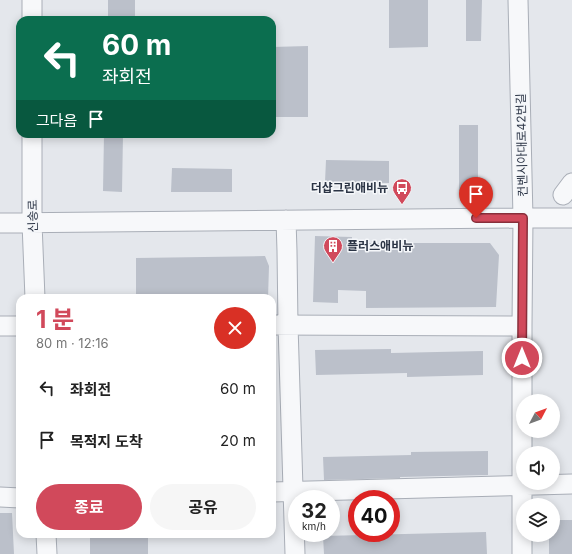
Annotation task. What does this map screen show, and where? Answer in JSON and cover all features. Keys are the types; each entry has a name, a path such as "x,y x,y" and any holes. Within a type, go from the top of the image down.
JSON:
{"street":[{"path":"32,0 32,16"},
{"name":"컨벤시아대로42번길","path":"518,0 523,218 522,446"},
{"name":"신송로","path":"32,138 32,223 35,294"},
{"path":"0,223 572,218"},
{"path":"286,220 287,251 280,325 293,490"},
{"path":"280,325 522,326"},
{"path":"0,326 16,326"},
{"path":"560,484 572,484"},
{"path":"340,491 516,485"},
{"name":"컨벤시아대로42번길","path":"522,490 522,554"},
{"path":"276,492 288,492"},
{"path":"0,497 16,498"},
{"path":"46,538 47,554"},
{"path":"295,542 295,554"}],"building":[{"path":"108,0 135,0 135,16 108,16"},
{"path":"389,0 428,0 428,47 389,48"},
{"path":"466,0 482,0 481,41 466,41"},
{"path":"308,46 308,117 276,117 276,47"},
{"path":"459,125 478,125 478,191 459,191"},
{"path":"104,138 123,138 122,192 103,191"},
{"path":"326,160 389,161 389,183 325,182"},
{"path":"172,168 232,169 232,192 171,192"},
{"path":"315,236 352,237 352,243 490,243 499,255 496,307 366,308 366,291 338,290 338,303 313,302"},
{"path":"265,256 269,266 268,294 136,294 136,258"},
{"path":"391,349 391,353 483,351 483,375 407,377 407,373 316,375 315,350"},
{"path":"488,451 488,475 324,480 323,457 411,455 411,452"},
{"path":"0,513 12,513 14,554 0,554"},
{"path":"560,520 572,520 572,554 549,554 549,542 560,542"},
{"path":"486,532 487,554 324,554 323,542 340,542 340,536 348,535 348,542 400,542 400,534"},
{"path":"90,538 148,538 148,554 90,554"}],"place":[{"name":"더샵그린애비뉴","path":"402,205"},
{"name":"플러스애비뉴","path":"333,263"}],"route":[{"path":"476,218 523,218 522,358"}]}
